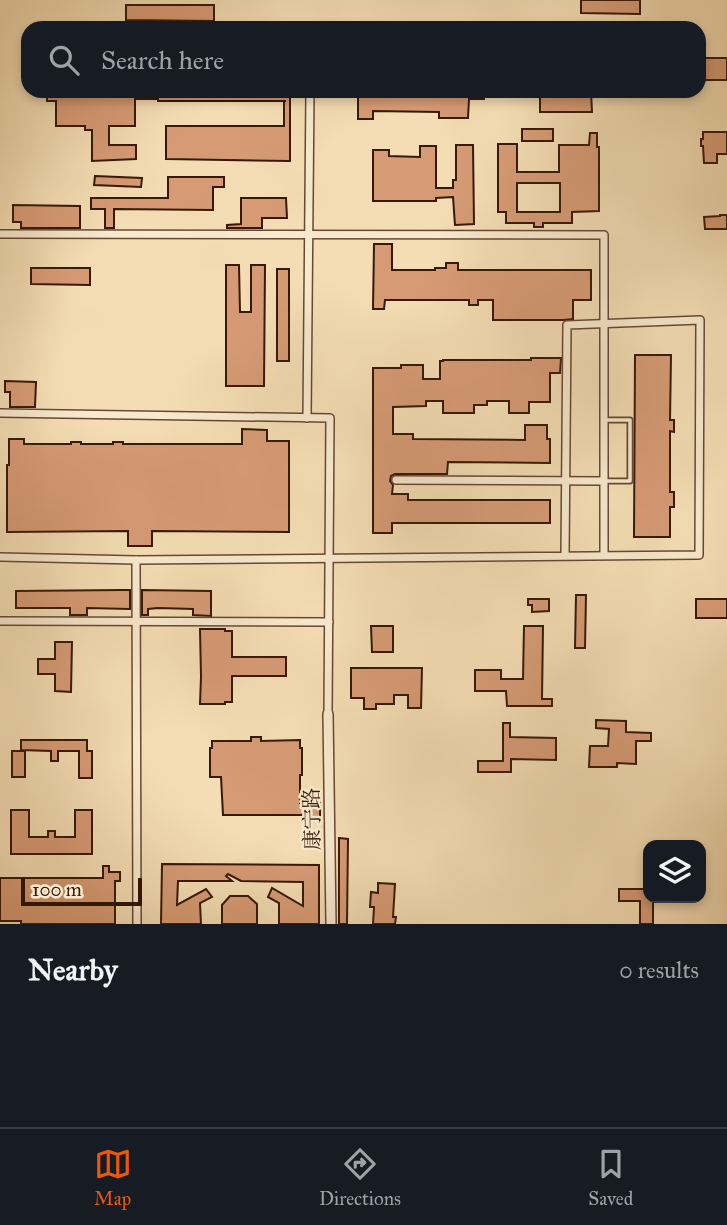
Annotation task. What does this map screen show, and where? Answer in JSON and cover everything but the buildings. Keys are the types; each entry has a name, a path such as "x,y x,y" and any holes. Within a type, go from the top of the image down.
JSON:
{"street":[{"path":"307,418 310,98"},
{"path":"0,234 604,235 604,555"},
{"path":"0,557 136,559 565,556 604,555 699,555 700,320 567,325 565,556"},
{"path":"0,413 330,418 328,714"},
{"path":"396,480 604,481"},
{"path":"136,559 137,924"},
{"path":"0,621 329,622"},
{"name":"康宁路","path":"328,714 331,924"}],"lane":[{"path":"604,421 629,421 629,481 604,481"}]}
